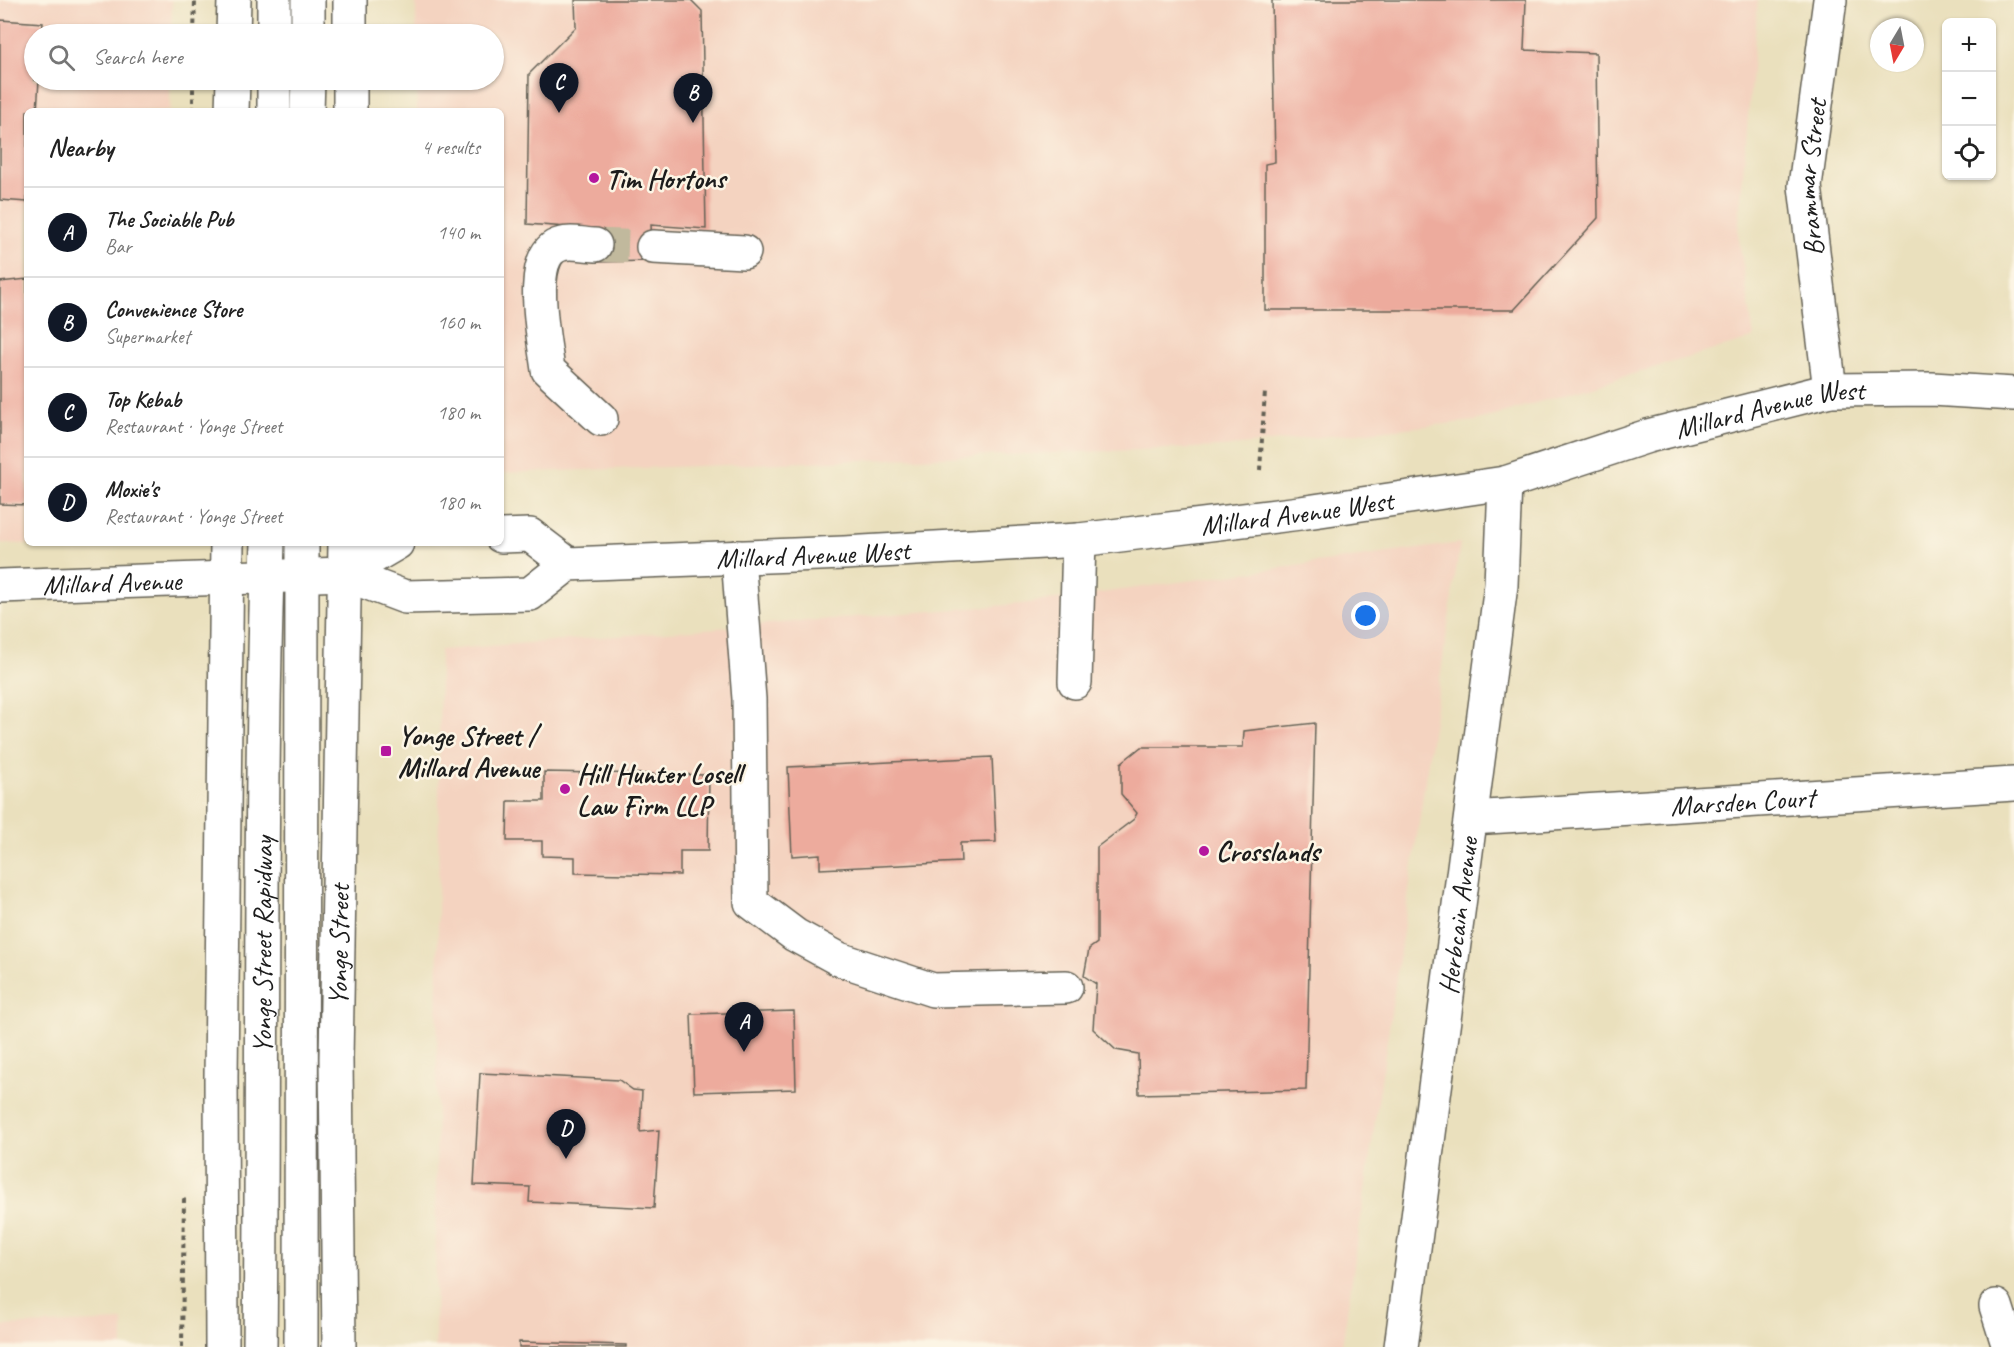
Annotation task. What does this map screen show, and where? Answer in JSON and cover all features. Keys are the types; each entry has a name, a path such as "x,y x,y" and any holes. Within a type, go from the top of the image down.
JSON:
{"main road":[{"path":"233,24 234,0"},
{"path":"274,0 274,24"},
{"path":"308,0 308,24"},
{"path":"350,0 350,24"},
{"name":"Brammar Street","path":"1830,0 1805,186 1830,390"},
{"path":"232,108 233,90"},
{"path":"274,90 274,108"},
{"path":"307,108 308,90"},
{"path":"350,90 350,108"},
{"path":"595,245 561,244 549,252 538,278 548,370 601,419"},
{"path":"653,247 744,252"},
{"name":"Millard Avenue West","path":"568,564 1079,540 1300,513 1504,483 1648,436 1830,390 1932,389 2014,394"},
{"name":"Herbcain Avenue","path":"1401,1347 1501,585 1504,483"},
{"path":"344,558 405,597 530,594 568,564 530,535 504,536"},
{"path":"1075,682 1079,540"},
{"path":"222,1347 220,1077 227,546"},
{"name":"Yonge Street Rapidway","path":"260,1347 263,1056 261,750 268,546"},
{"path":"225,576 267,575 302,559 344,558 386,546"},
{"path":"738,557 748,699 751,902 795,935 839,959 933,990 1066,987"},
{"name":"Yonge Street","path":"339,1347 336,1059 344,558"},
{"name":"Yonge Street Rapidway","path":"301,1347 302,559"},
{"name":"Millard Avenue","path":"0,586 225,576"},
{"name":"Marsden Court","path":"1471,818 2014,784"},
{"path":"1996,1306 2009,1347"}],"path":[{"path":"194,24 195,0"},
{"path":"193,108 194,90"},
{"path":"1260,471 1265,392"}],"shaded area":[{"path":"0,0 172,0 171,24 24,24 24,90 170,90 170,108 24,108 24,544 0,543"},
{"path":"416,0 1758,0 1738,233 1754,338 1475,421 1221,447 504,473 504,108 417,108 417,90 504,90 504,24 416,24"},
{"path":"1460,543 1342,1347 435,1347 440,650 1021,604"},
{"path":"123,1321 123,1347 0,1347 0,1326"}],"building":[{"path":"575,0 691,0 702,11 706,229 651,225 653,261 596,262 594,229 527,224 529,74 576,27"},
{"path":"1272,0 1526,0 1524,50 1596,53 1598,218 1514,310 1265,310 1265,164 1275,162"},
{"path":"0,20 43,23 24,24 24,90 38,90 37,108 24,108 24,202 0,200"},
{"path":"24,279 24,505 0,504 0,282"},
{"path":"1315,723 1306,1090 1139,1094 1138,1054 1116,1050 1093,1029 1096,984 1084,976 1089,949 1097,943 1097,847 1134,819 1137,813 1121,794 1121,763 1141,747 1243,747 1244,731"},
{"path":"992,757 996,842 960,843 961,862 820,869 820,854 792,856 788,767"},
{"path":"544,772 709,775 708,851 680,851 680,875 575,873 575,857 542,856 542,841 507,841 508,801 544,801"},
{"path":"794,1011 796,1089 694,1092 691,1014"},
{"path":"480,1073 619,1080 633,1090 642,1091 640,1132 659,1130 654,1208 529,1202 530,1187 474,1185"},
{"path":"519,1342 626,1345 626,1347 519,1347"}],"tunnel":[{"path":"595,245 653,247"}],"place":[{"name":"Top Kebab","path":"559,113"},
{"name":"Convenience Store","path":"693,123"},
{"name":"Tim Hortons","path":"594,178"},
{"name":"Yonge Street / Millard Avenue","path":"386,751"},
{"name":"Hill Hunter Losell Law Firm LLP","path":"565,789"},
{"name":"Crosslands","path":"1204,851"},
{"name":"The Sociable Pub","path":"744,1052"},
{"name":"Moxie's","path":"566,1159"}]}
